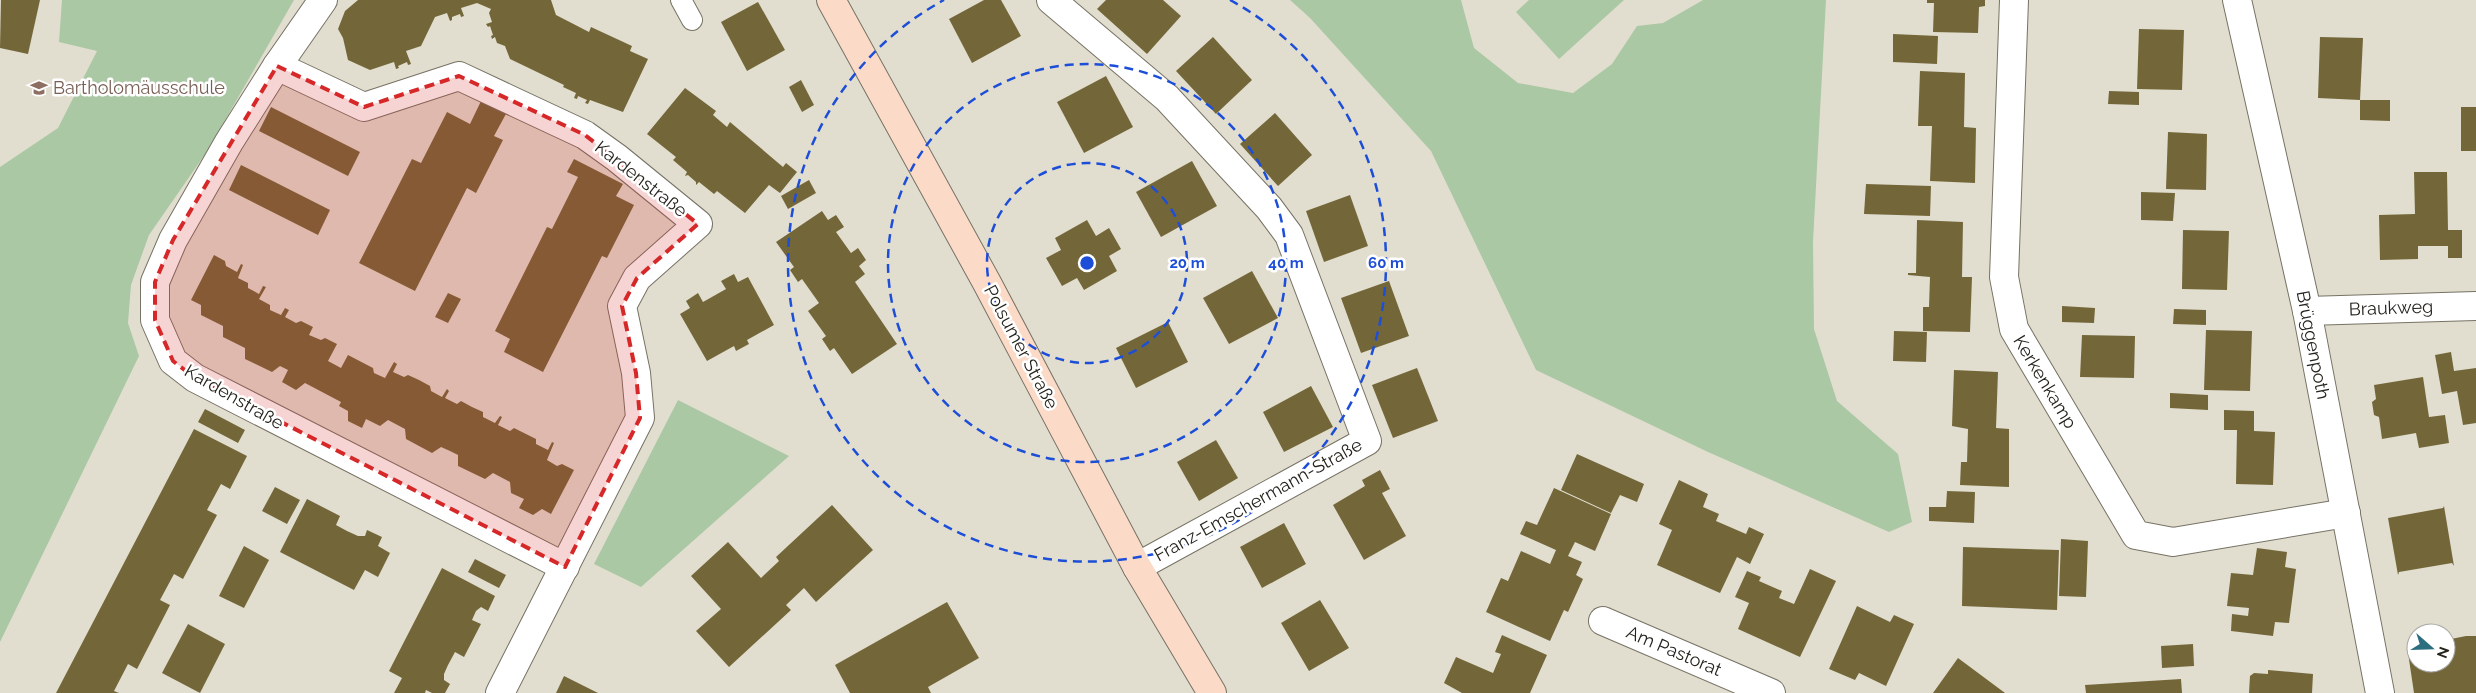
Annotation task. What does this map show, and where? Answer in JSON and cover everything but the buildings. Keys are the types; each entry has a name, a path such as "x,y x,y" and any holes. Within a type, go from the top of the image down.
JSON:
{"main road":[{"name":"Polsumer Straße","path":"831,0 987,283 1137,567 1212,693"}],"street":[{"name":"Kardenstraße","path":"324,0 276,66 173,240 155,282 155,320 173,361 195,378 565,567"},
{"name":"Franz-Emschermann-Straße","path":"1051,0 1168,98 1269,208 1289,235 1368,442 1137,567"},
{"name":"Kerkenkamp","path":"2014,0 2004,278 2014,329 2136,535 2173,542 2346,513"},
{"name":"Brüggenpoth","path":"2237,0 2307,311 2380,693"},
{"name":"Kardenstraße","path":"276,66 364,107 458,76 585,136 617,158 698,224 637,278 622,306 636,373 640,418 500,693"},
{"name":"Braukweg","path":"2307,311 2476,306"},
{"name":"Am Pastorat","path":"1603,621 1771,693"}],"lane":[{"path":"681,0 692,20"}],"highlighted area":[{"path":"277,66 364,107 459,76 585,135 698,224 637,278 622,306 636,373 640,418 565,567 195,378 173,361 155,320 155,282 173,240"}],"green space":[{"path":"62,0 294,0 208,150 149,235 131,285 128,323 139,356 0,642 0,167 58,128 97,51 59,42"},
{"path":"1290,0 1461,0 1474,48 1518,83 1573,93 1612,64 1637,26 1663,23 1703,0 1826,0 1813,242 1814,329 1837,401 1898,454 1912,522 1889,532 1708,452 1536,370 1431,151 1310,18"},
{"path":"1529,0 1624,0 1559,59 1516,12"},
{"path":"678,400 789,456 641,587 594,564"}],"place":[{"name":"Bartholomäusschule","path":"39,88"}]}
